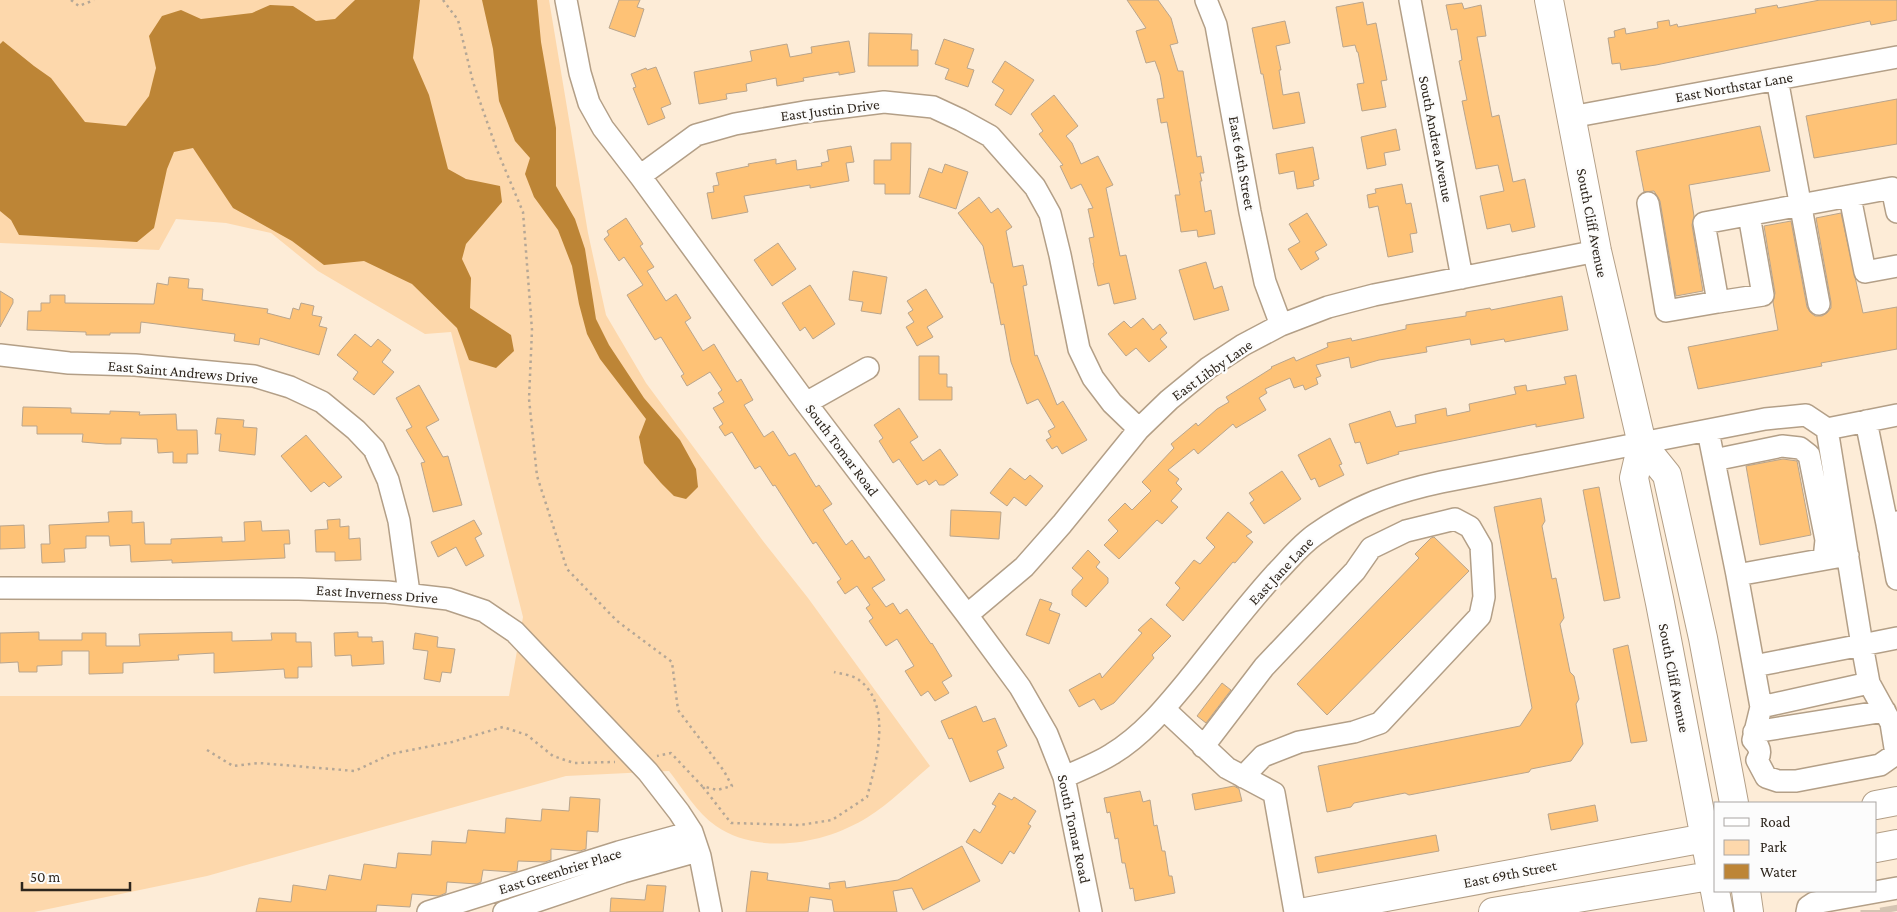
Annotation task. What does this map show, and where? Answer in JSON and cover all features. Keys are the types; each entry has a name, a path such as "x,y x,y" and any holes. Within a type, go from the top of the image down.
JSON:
{"main road":[{"name":"South Cliff Avenue","path":"1549,0 1597,252 1642,444 1666,475 1703,638 1734,802"},
{"name":"South Cliff Avenue","path":"1642,444 1634,478 1710,837 1714,875"},
{"path":"1877,805 1897,801"},
{"name":"East 69th Street","path":"1305,912 1710,837"},
{"path":"1877,848 1897,844"},
{"path":"1493,912 1714,875"},
{"name":"South Cliff Avenue","path":"1716,892 1719,912"},
{"path":"1746,892 1749,912"}],"street":[{"name":"South Tomar Road","path":"566,0 580,74 588,103 603,128 806,403 1020,687 1047,734 1064,777 1091,912"},
{"name":"East 64th Street","path":"1206,0 1216,25 1250,212 1265,282 1281,325"},
{"name":"South Andrea Avenue","path":"1410,0 1462,278"},
{"name":"East Northstar Lane","path":"1572,118 1897,57"},
{"path":"1777,80 1819,304"},
{"name":"East Justin Drive","path":"640,176 696,135 743,122 884,102 933,107 961,120 990,136 1035,187 1050,214 1079,349 1093,378 1112,403 1140,429"},
{"path":"1718,302 1704,224 1892,188 1897,212"},
{"path":"1850,197 1865,272 1897,266"},
{"path":"1648,203 1666,312 1763,295 1749,216"},
{"name":"East Libby Lane","path":"967,615 1024,567 1140,429 1169,400 1208,368 1243,345 1281,325 1328,307 1374,295 1597,252"},
{"name":"East Saint Andrews Drive","path":"0,355 69,363 135,365 254,376 290,387 322,402 356,430 374,449 384,472 399,521 409,593"},
{"path":"806,403 868,368"},
{"name":"East Jane Lane","path":"1064,777 1112,754 1142,732 1164,709 1260,591 1292,555 1314,535 1377,499 1408,489 1765,419 1806,415 1827,429"},
{"path":"1708,431 1738,574 1761,707 1755,744 1766,777 1778,781 1796,781 1880,765 1896,754 1891,723 1869,683 1827,429 1897,415"},
{"path":"1866,421 1892,523 1897,579"},
{"path":"1714,460 1782,446 1800,448 1809,455 1826,540 1824,559"},
{"path":"1203,747 1264,667 1355,571 1371,548 1406,531 1455,519 1470,527 1482,546 1484,597 1480,616 1380,723 1354,732 1298,742 1263,756 1243,777"},
{"path":"1738,574 1848,555"},
{"name":"East Inverness Drive","path":"0,588 299,589 409,593 448,599 484,611 515,632 648,772 679,812 695,841 710,912"},
{"path":"1754,666 1897,638"},
{"path":"1761,707 1869,683"},
{"path":"1164,709 1227,768 1274,793 1296,912"},
{"path":"1755,744 1885,711"},
{"name":"East Greenbrier Place","path":"428,912 619,852 695,841"},
{"name":"East Greenbrier Place","path":"504,912 623,872 695,841"},
{"path":"1807,912 1808,907 1814,903 1864,901"}],"path":[{"path":"72,0 79,6 94,0"},
{"path":"443,0 458,20 473,82 497,150 523,212 532,330 529,399 537,476 567,569 617,621 672,662 678,710 724,771 732,786 717,790 702,786"},
{"path":"206,750 232,766 259,763 355,771 391,754 452,742 503,727 527,735 553,756 574,763 617,762 670,754 702,786 731,823 800,825 832,820 867,797 876,761 880,723 872,692 858,678 834,672"}],"green space":[{"path":"0,0 549,0 588,233 606,315 646,383 763,541 808,598 930,766 876,812 851,826 813,840 772,843 752,841 733,835 716,826 696,807 669,771 566,776 207,876 34,912 0,912 0,696 509,696 523,617 451,332 425,334 318,271 271,233 226,223 176,219 159,250 0,243"}],"water":[{"path":"355,0 420,0 413,58 429,95 448,169 466,179 500,186 502,202 466,244 462,259 471,278 470,308 511,335 514,351 496,368 469,360 457,328 412,284 364,261 324,265 292,241 233,208 193,148 174,152 167,169 154,228 137,242 19,235 11,220 0,211 0,44 3,41 51,78 85,122 126,126 149,96 156,68 149,36 162,16 181,10 201,19 252,13 270,5 293,6 316,21 335,19"},
{"path":"482,0 537,0 541,42 556,128 556,186 575,219 585,249 596,319 609,345 644,398 680,440 696,469 698,487 686,499 674,496 644,463 639,437 646,419 600,359 587,334 572,266 558,230 534,197 525,174 530,158 515,141 499,101 493,49"}],"building":[{"path":"619,0 640,0 637,7 644,9 635,37 609,28"},
{"path":"1127,0 1158,0 1171,18 1178,43 1170,45 1178,71 1183,71 1197,157 1201,156 1204,173 1200,173 1202,181 1200,181 1205,212 1211,210 1215,234 1198,237 1197,230 1181,232 1175,195 1180,195 1167,122 1161,123 1157,99 1164,98 1160,75 1155,61 1146,63 1136,31 1146,28"},
{"path":"1820,0 1897,0 1897,20 1871,25 1870,21 1656,65 1621,70 1620,63 1612,64 1608,38 1615,37 1614,31 1625,28 1626,34 1658,28 1657,22 1669,20 1670,26 1677,24 1678,27 1756,13 1755,9 1777,5 1778,8"},
{"path":"1363,2 1367,25 1376,23 1387,80 1381,81 1386,107 1362,111 1357,84 1364,83 1358,52 1355,45 1343,47 1336,7"},
{"path":"1462,3 1464,9 1481,5 1486,36 1477,37 1492,117 1499,115 1513,182 1525,179 1535,227 1512,232 1510,224 1487,229 1480,196 1504,191 1498,165 1476,169 1462,101 1467,100 1459,61 1462,60 1457,29 1451,30 1446,5"},
{"path":"1285,21 1290,43 1276,46 1281,70 1279,70 1283,95 1299,92 1305,123 1273,129 1252,28"},
{"path":"869,33 912,34 911,50 918,50 918,66 868,66"},
{"path":"944,39 974,49 967,68 974,70 968,87 945,79 949,69 935,64"},
{"path":"849,41 855,72 839,75 839,72 803,78 804,81 777,86 776,78 746,84 747,91 726,94 727,99 699,104 694,72 752,61 750,51 787,44 790,57 812,53 811,47"},
{"path":"1005,61 1034,80 1011,115 995,105 1004,90 992,82"},
{"path":"656,67 671,104 661,108 665,118 648,125 633,88 636,87 631,74 646,68 647,70"},
{"path":"1054,95 1078,126 1066,136 1072,143 1081,164 1098,156 1113,185 1106,188 1120,256 1126,255 1136,299 1114,304 1109,283 1098,286 1089,238 1094,237 1088,209 1093,208 1081,184 1071,189 1060,166 1063,165 1039,134 1043,131 1031,114"},
{"path":"1897,99 1897,144 1814,158 1806,116"},
{"path":"1760,126 1770,171 1689,185 1694,216 1692,225 1703,291 1676,296 1660,201 1654,191 1644,192 1636,151"},
{"path":"1396,129 1400,150 1384,153 1386,165 1367,169 1361,137"},
{"path":"891,143 911,143 910,194 885,194 885,184 874,184 874,160 891,160"},
{"path":"851,146 854,162 846,163 849,181 810,188 810,185 744,196 748,212 712,219 707,193 714,192 713,186 719,185 716,173 776,159 776,164 796,160 797,170 822,166 821,163 829,161 827,150"},
{"path":"1313,147 1319,179 1313,181 1314,186 1297,189 1294,171 1279,174 1276,154"},
{"path":"945,164 968,172 956,209 919,197 929,168 942,173"},
{"path":"1402,184 1406,204 1411,203 1417,233 1410,234 1413,252 1388,257 1378,206 1369,208 1367,195 1376,193 1375,189"},
{"path":"979,197 991,213 998,208 1012,227 1006,231 1013,267 1023,265 1027,285 1023,286 1035,356 1037,355 1057,405 1063,401 1087,440 1062,454 1057,446 1052,449 1046,440 1051,437 1048,431 1055,427 1038,399 1027,404 1011,362 1004,324 1001,325 993,283 991,283 983,246 958,213"},
{"path":"1307,213 1327,245 1315,252 1319,259 1301,270 1288,249 1300,242 1289,224"},
{"path":"1841,213 1863,313 1897,307 1897,349 1821,363 1822,366 1698,389 1688,347 1778,330 1773,302 1775,293 1764,226 1791,221 1807,307 1815,316 1822,316 1827,313 1831,308 1831,302 1816,218"},
{"path":"626,218 643,244 640,246 654,267 647,271 666,301 676,294 691,318 685,322 703,351 714,344 737,382 741,379 753,400 744,405 764,437 773,431 789,456 795,453 816,487 819,485 832,504 823,510 846,545 852,540 865,559 869,556 885,580 872,588 886,607 893,603 900,614 907,609 932,643 952,676 942,682 949,693 935,701 928,691 921,696 905,671 914,666 897,639 886,646 869,621 873,618 866,608 870,605 857,586 845,594 837,582 841,579 816,542 813,544 775,485 773,486 760,466 755,469 732,432 725,436 719,427 723,424 713,408 724,402 718,393 722,390 710,372 687,386 681,376 684,374 661,337 655,340 627,295 643,285 624,257 619,261 604,239 609,235 607,231"},
{"path":"778,243 796,269 772,286 754,260"},
{"path":"1206,262 1214,289 1222,286 1229,310 1194,320 1179,270"},
{"path":"853,271 887,277 881,314 861,311 863,302 849,300"},
{"path":"169,277 189,279 188,288 203,289 202,300 268,309 267,313 290,319 293,308 299,310 301,303 314,306 312,315 322,317 319,326 327,328 319,355 260,338 259,345 234,341 235,334 141,322 140,333 86,335 86,332 27,330 28,311 41,311 41,303 50,303 50,295 65,295 65,303 154,304 157,283 168,285"},
{"path":"810,285 835,324 813,339 805,327 800,331 782,303"},
{"path":"926,289 943,317 927,327 933,337 917,346 906,327 914,322 908,313 913,310 907,301"},
{"path":"0,291 13,299 13,303 0,327"},
{"path":"1562,296 1568,330 1505,342 1504,339 1471,345 1470,339 1426,347 1427,352 1379,360 1351,368 1349,357 1316,365 1321,376 1316,378 1318,384 1305,390 1303,385 1294,388 1290,378 1265,389 1267,393 1259,398 1266,410 1236,428 1233,424 1198,454 1194,449 1168,470 1179,479 1176,483 1182,489 1171,501 1178,507 1162,524 1157,520 1119,559 1104,545 1118,531 1108,520 1125,503 1132,510 1151,491 1142,482 1174,448 1171,444 1196,423 1198,426 1217,409 1229,402 1226,397 1271,367 1294,357 1296,361 1328,347 1327,343 1351,338 1352,341 1406,329 1406,325 1466,316 1466,312 1490,308 1491,310"},
{"path":"1143,318 1153,330 1160,324 1167,333 1160,339 1167,347 1149,362 1136,348 1126,356 1108,334 1124,321 1131,328"},
{"path":"355,334 371,347 378,339 391,350 382,362 394,372 374,395 353,379 358,372 337,355"},
{"path":"919,356 939,356 939,374 947,374 947,387 952,387 952,400 919,400"},
{"path":"1576,375 1584,418 1536,427 1536,424 1398,452 1399,454 1367,464 1360,442 1355,443 1349,424 1390,411 1396,427 1416,423 1415,415 1446,408 1447,416 1470,411 1469,404 1516,394 1514,387 1526,385 1527,391 1566,384 1564,377"},
{"path":"419,385 439,420 426,427 443,457 448,456 462,505 433,512 421,463 425,462 406,430 412,427 396,398"},
{"path":"23,407 71,408 71,413 110,414 110,411 140,412 139,415 176,414 177,430 197,430 198,454 187,454 187,463 173,463 173,452 158,453 157,439 121,438 121,444 106,444 82,442 83,434 37,434 37,426 22,426"},
{"path":"899,408 918,437 910,442 923,461 940,449 958,475 944,485 939,485 936,480 929,485 926,480 917,485 899,459 893,463 879,441 883,438 874,425"},
{"path":"217,418 244,420 243,427 257,428 255,455 219,451 221,434 215,434"},
{"path":"306,435 342,477 329,487 324,482 311,492 281,456"},
{"path":"1330,438 1342,464 1339,465 1344,475 1319,487 1315,478 1311,480 1298,455"},
{"path":"1783,459 1797,461 1811,535 1760,545 1746,466"},
{"path":"1010,468 1025,480 1030,475 1043,486 1026,506 1014,497 1007,506 990,493"},
{"path":"1282,471 1301,499 1264,524 1250,503 1254,500 1249,493"},
{"path":"1599,487 1620,598 1604,601 1583,490"},
{"path":"1541,498 1545,521 1542,526 1552,579 1556,578 1564,618 1560,624 1570,672 1574,676 1579,699 1576,704 1583,744 1571,761 1531,769 1529,772 1409,795 1405,793 1354,803 1351,807 1327,812 1318,766 1520,726 1532,708 1494,507"},
{"path":"951,510 1001,512 999,539 950,536"},
{"path":"132,511 132,523 144,522 145,544 171,544 171,539 222,537 222,542 245,541 244,522 261,521 262,531 289,530 290,544 284,544 285,558 172,563 172,560 131,562 130,545 110,546 109,536 86,536 86,548 64,549 65,562 42,563 41,544 50,544 49,525 109,522 108,512"},
{"path":"1228,512 1252,532 1246,536 1253,542 1235,563 1233,562 1183,621 1166,605 1180,588 1175,583 1194,560 1200,564 1215,547 1206,538"},
{"path":"340,519 340,527 349,526 349,539 360,538 361,560 335,561 335,552 316,552 315,530 328,529 327,520"},
{"path":"474,520 482,534 475,538 484,556 466,566 456,547 438,557 431,542"},
{"path":"24,525 25,548 0,549 0,526"},
{"path":"1434,537 1469,571 1327,715 1297,684 1419,558 1415,554"},
{"path":"1088,550 1100,562 1096,567 1108,578 1108,583 1086,607 1072,595 1072,590 1083,578 1072,568"},
{"path":"1040,599 1052,603 1049,610 1060,614 1049,644 1026,635"},
{"path":"1151,618 1171,636 1152,655 1154,658 1114,703 1101,710 1094,699 1079,707 1069,690 1100,673 1102,678 1142,633 1138,630"},
{"path":"39,632 39,640 82,640 82,633 106,633 106,646 140,646 139,634 232,632 232,641 272,640 271,633 296,633 296,642 311,642 312,667 298,667 298,678 285,678 284,669 214,673 214,653 178,655 179,660 123,663 123,673 89,674 89,651 62,651 62,665 37,666 37,672 19,672 18,662 0,663 0,633"},
{"path":"358,632 358,637 372,637 372,642 383,641 384,664 352,666 351,655 335,656 334,633"},
{"path":"415,633 438,637 437,647 455,649 451,673 442,672 440,682 424,679 428,651 413,649"},
{"path":"1628,645 1647,741 1631,743 1613,649"},
{"path":"1222,683 1231,690 1206,723 1197,716"},
{"path":"976,706 983,722 995,718 1007,746 997,751 1004,768 970,782 952,738 949,739 941,721"},
{"path":"1234,786 1239,789 1242,801 1195,810 1192,794"},
{"path":"1140,791 1143,802 1150,800 1154,826 1157,825 1162,851 1165,851 1169,876 1172,876 1175,893 1135,901 1133,888 1130,889 1125,863 1122,863 1118,838 1115,839 1110,812 1107,813 1104,798"},
{"path":"999,793 1012,800 1014,797 1036,811 1028,824 1031,826 1014,854 1010,851 1002,864 966,842 974,829 980,833 996,806 992,804"},
{"path":"570,797 600,799 598,832 587,831 586,849 580,851 551,849 551,860 545,862 518,861 517,871 483,870 481,882 477,884 447,882 446,893 439,896 412,894 410,907 377,905 376,912 256,912 259,898 291,902 293,885 326,890 329,875 361,880 364,864 396,868 398,853 431,855 432,841 466,843 468,830 505,833 506,818 541,821 542,809 569,811"},
{"path":"1595,805 1598,821 1551,830 1548,814"},
{"path":"1436,835 1439,851 1318,873 1315,857"},
{"path":"962,846 980,881 923,910 912,888 893,891 897,912 834,912 832,900 810,897 808,912 746,912 751,871 768,873 767,880 830,889 829,883 845,881 846,888 898,880"},
{"path":"647,885 666,886 663,912 610,912 611,898 645,900"}],"tunnel":[{"path":"1890,906 1891,912"}]}
